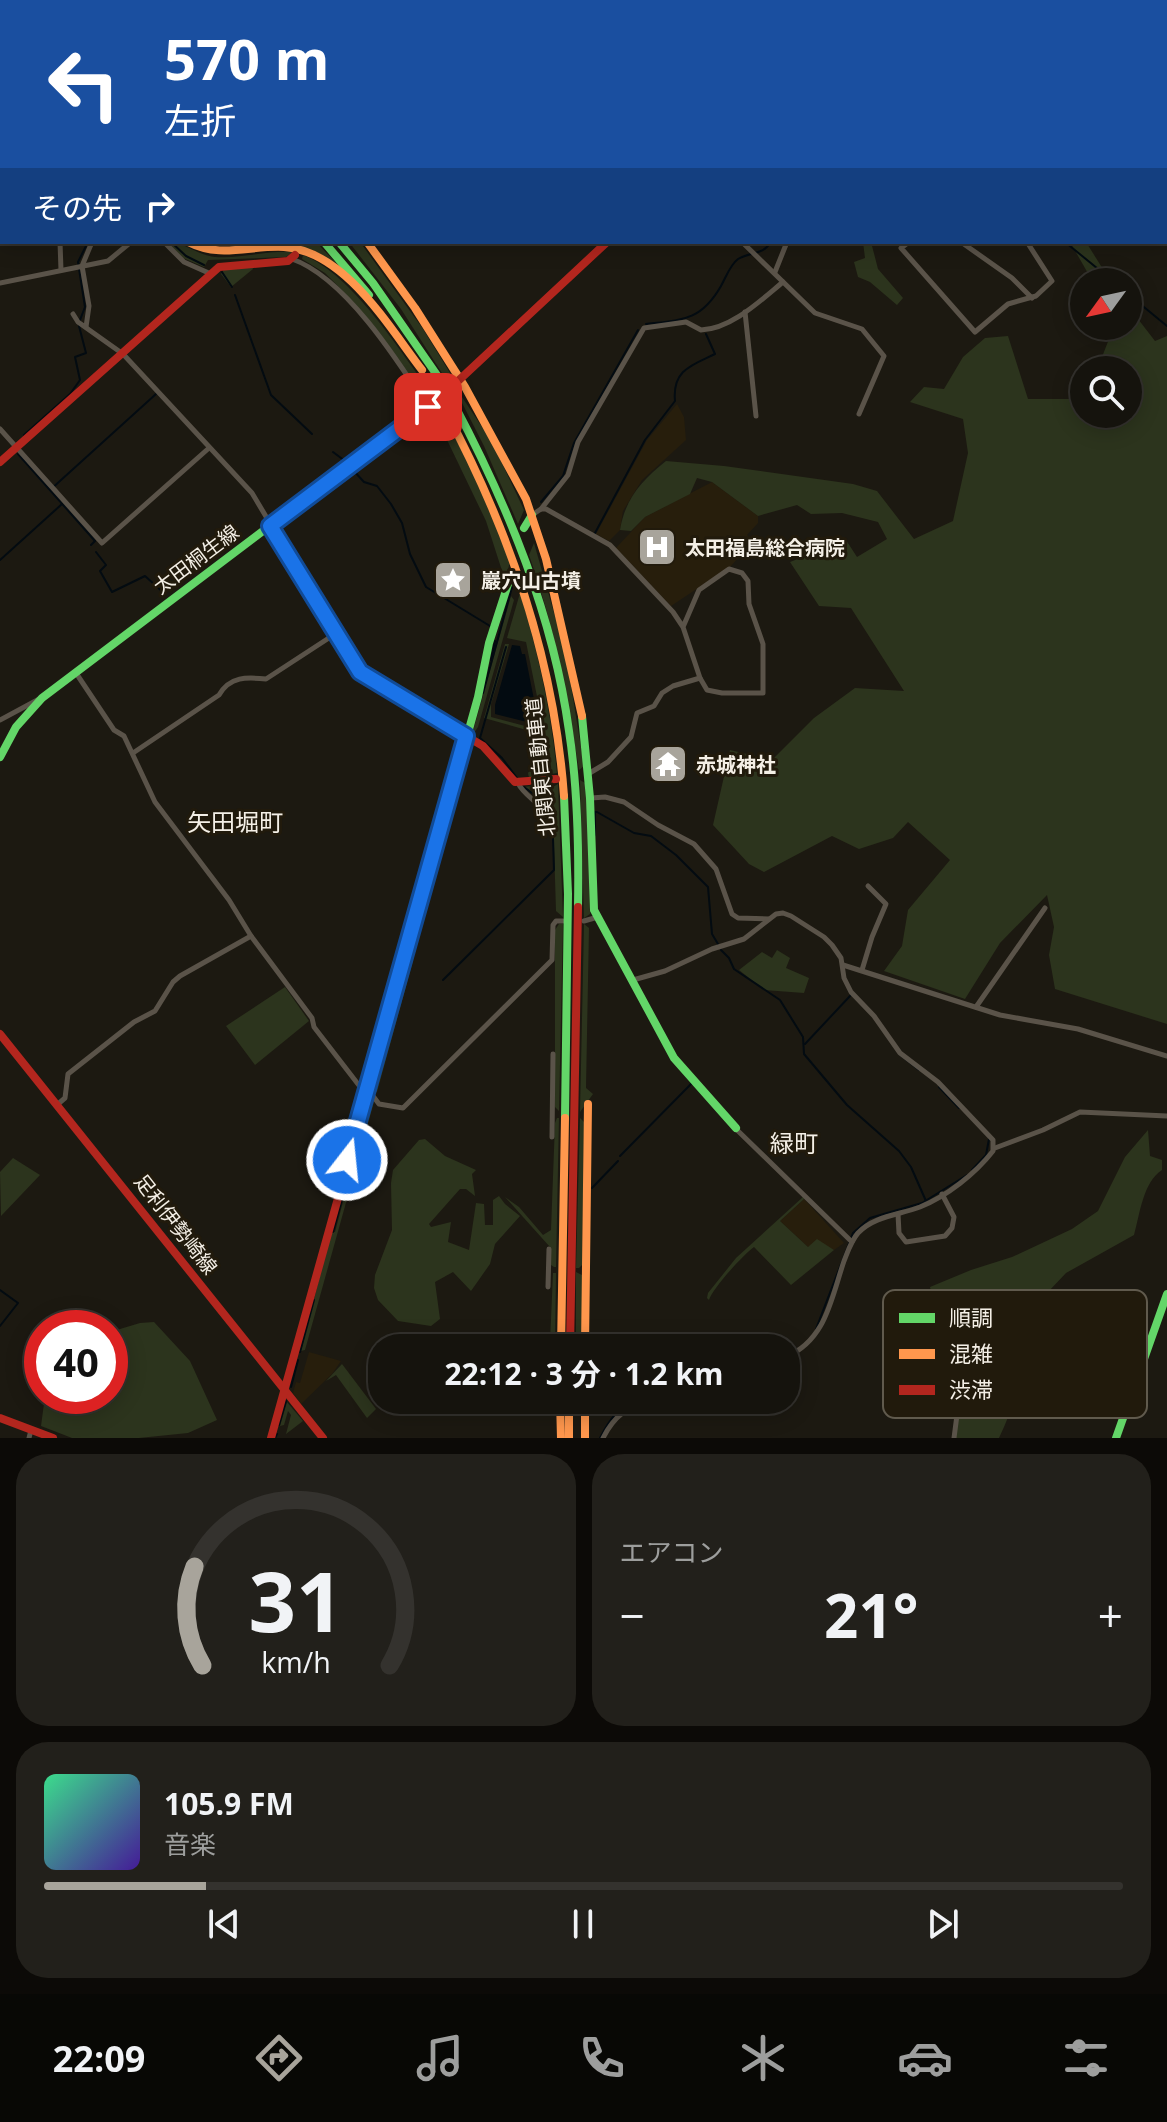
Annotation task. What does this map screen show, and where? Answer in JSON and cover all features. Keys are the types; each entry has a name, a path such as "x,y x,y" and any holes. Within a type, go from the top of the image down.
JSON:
{"main road":[{"path":"192,244 220,253 300,248 321,257 342,274 378,313 422,370"},
{"name":"北関東自動車道","path":"326,244 382,311 422,370 435,382"},
{"name":"北関東自動車道","path":"343,244 435,382 490,474 524,557 552,648 570,733 578,872 570,1334"},
{"path":"368,244 415,308 461,380 536,512 580,704 585,775 590,798 593,902 598,917 674,1058 736,1128"},
{"name":"太田桐生線","path":"0,757 16,727 42,698 428,407 461,380 605,244"},
{"path":"0,462 222,265 285,262 293,257"},
{"name":"北関東自動車道","path":"450,407 516,565 542,651 557,734 564,804 569,927 561,1334"},
{"path":"524,528 536,512"},
{"path":"271,1438 298,1355 367,1091 410,953 489,643 511,575"},
{"path":"379,685 483,746 512,780 518,783 556,779"},
{"name":"足利伊勢崎線","path":"0,1034 323,1438"},
{"path":"584,1334 584,1115 588,1104"},
{"path":"1147,1353 1166,1301"},
{"path":"560,1414 561,1438"},
{"path":"569,1414 569,1438"},
{"path":"585,1414 585,1438"},
{"path":"0,1418 30,1434 53,1438"},
{"path":"1116,1438 1123,1418"}],"street":[{"path":"60,244 61,270"},
{"path":"82,325 89,306 80,267 91,244"},
{"path":"0,283 108,261 129,244"},
{"path":"166,244 184,262 211,274"},
{"path":"744,244 815,313 866,332 884,356 859,414"},
{"path":"775,272 786,244"},
{"path":"906,244 901,248 975,332 1008,304 1032,298 1052,281 1028,244"},
{"path":"964,244 1012,278 1032,298"},
{"path":"293,257 316,269 345,296 428,407"},
{"path":"536,512 568,475 578,442 644,328 686,322 708,330 745,312 783,282"},
{"path":"745,312 756,416"},
{"path":"73,314 82,325 123,354 254,496 360,672 379,685"},
{"path":"0,429 102,543 209,448"},
{"path":"536,512 546,509 610,545 673,612 683,627 707,690 763,693 763,644 749,604 745,575 729,569 703,586 683,627"},
{"path":"133,753 219,695 227,684 250,676 266,679 335,634"},
{"path":"76,672 115,731 124,736 155,802 227,897 251,936 312,1018 314,1027 361,1088 379,1104 403,1108 552,960 553,925 556,921 563,921"},
{"path":"585,775 608,762 631,737 637,713 654,706 662,693 678,684 700,678"},
{"path":"0,720 42,698"},
{"path":"518,783 541,805 548,817"},
{"path":"590,798 605,797 624,802 694,844 716,869 732,914 738,918 769,919"},
{"path":"862,970 886,904 868,886"},
{"path":"976,1007 1045,908"},
{"path":"633,980 665,971 720,946 744,939 769,919 783,913 824,937 836,950 851,992 874,1016 900,1053 938,1082 989,1134 995,1148"},
{"path":"584,921 598,917"},
{"path":"58,1104 65,1098 68,1074 134,1022 155,1011 175,980 251,936"},
{"path":"843,965 1000,1015 1078,1029 1167,1056"},
{"path":"552,1137 555,1114 553,1054"},
{"path":"800,1351 818,1334 852,1242 871,1222 921,1206 971,1175 995,1148 1080,1112 1167,1116"},
{"path":"736,1128 852,1242"},
{"path":"898,1214 899,1233 906,1242 945,1236 952,1228 954,1217 942,1194"},
{"path":"548,1287 552,1269 549,1249"},
{"path":"603,1438 620,1414"},
{"path":"954,1438 956,1418"}],"shaded area":[{"path":"677,404 684,417 686,440 642,480 623,511 620,530 609,541 596,534 647,440"},
{"path":"712,482 758,516 758,523 747,535 753,541 731,566 671,606 616,548 645,517"},
{"path":"512,645 520,646 522,654 525,654 539,725 495,714"},
{"path":"804,1199 844,1243 834,1250 808,1247 780,1221"},
{"path":"309,1352 341,1361 301,1404 293,1393 296,1382 300,1383"}],"green space":[{"path":"169,244 180,244 215,257 293,252 286,257 208,260 204,267 183,258"},
{"path":"237,244 318,244 338,265 313,250 228,248"},
{"path":"351,244 361,244 423,329 450,373 447,381 401,309"},
{"path":"863,244 872,244 878,269 903,298 897,305 870,282 858,277 854,262 865,258"},
{"path":"1071,244 1087,244 1102,268 1085,268"},
{"path":"303,255 321,265 357,296 431,393 421,391 340,288 325,273 302,259"},
{"path":"252,265 253,269 231,287 221,274 225,268"},
{"path":"1142,324 1155,341 1167,336 1167,1024 1055,989 1049,955 1054,927 1047,895 1000,943 965,999 884,971 902,946 908,910 950,860 908,822 893,838 859,849 832,836 764,872 749,864 713,825 730,750 772,760 814,718 855,688 904,691 851,608 819,606 790,562 846,540 857,557 887,539 878,522 842,513 811,514 797,505 758,516 712,482 697,478 690,494 645,517 631,531 620,530 626,509 636,491 666,461 853,484 877,491 914,539 953,521 968,453 963,419 910,402 924,387 944,389 963,357 985,338 1008,336 1028,399 1070,399 1070,428 1142,428 1142,356 1102,356 1109,340 1142,340"},
{"path":"460,394 492,442 524,510 518,524 484,446 460,399 455,396"},
{"path":"439,408 493,516 510,562 505,580 486,521 436,417"},
{"path":"534,543 566,655 584,766 579,770 559,661 529,555"},
{"path":"520,593 543,682 557,773 529,778 528,773 536,762 548,758 544,735 484,718 505,644 509,644 491,704 491,717 544,731 526,642 507,638"},
{"path":"511,596 514,600 478,727 472,736 470,731 473,731"},
{"path":"468,741 472,746 414,953 435,857 469,747"},
{"path":"580,780 585,783 589,830 590,914 584,918"},
{"path":"550,783 551,788 558,784 563,917 556,911 553,814 556,811 550,812 542,799 524,787"},
{"path":"563,924 559,1111 555,1107 555,930"},
{"path":"584,924 589,928 586,1088 593,1094 580,1112"},
{"path":"777,950 790,958 786,968 809,978 804,993 764,990 739,970 762,952 772,958"},
{"path":"410,957 413,961 377,1092 374,1093"},
{"path":"285,987 309,1021 255,1065 226,1026"},
{"path":"371,1098 374,1102 305,1350 301,1351 331,1232 335,1232 360,1138 357,1136"},
{"path":"557,1118 554,1267 551,1265 550,1247 505,1197 519,1207 543,1235 551,1230"},
{"path":"580,1118 584,1122 582,1265 576,1268"},
{"path":"1148,1130 1150,1156 1162,1160 1162,1170 1146,1190 1134,1235 1066,1273 1050,1290 931,1290 930,1287 1012,1257 1072,1229 1098,1211 1125,1157"},
{"path":"425,1139 445,1156 476,1170 472,1174 475,1196 466,1189 460,1189 429,1224 431,1227 451,1222 448,1242 469,1250 476,1203 484,1204 485,1225 493,1225 493,1200 499,1196 520,1216 495,1244 490,1264 471,1291 453,1272 435,1282 440,1319 431,1326 398,1321 378,1300 374,1288 375,1275 392,1230 393,1170 419,1140"},
{"path":"13,1158 40,1175 1,1216 0,1172"},
{"path":"803,1197 780,1221 808,1247 817,1239 834,1250 791,1285 754,1247 728,1272 709,1300 708,1293 736,1258"},
{"path":"576,1272 582,1275 582,1334 576,1334"},
{"path":"553,1273 556,1273 555,1334 550,1334"},
{"path":"154,1322 190,1361 217,1420 188,1433 139,1438 72,1438 41,1426 43,1414 128,1414 128,1327"},
{"path":"342,1364 368,1398 368,1414 371,1414 367,1418 336,1375 326,1381"},
{"path":"287,1402 303,1421 286,1434 291,1415 288,1411 284,1425 280,1426"},
{"path":"958,1418 1008,1418 999,1438 955,1438"}],"waterway":[{"path":"80,320 85,307 78,262 87,244"},
{"path":"173,244 186,256 204,265"},
{"path":"646,324 690,317 698,312 714,298 735,262 769,244"},
{"path":"1067,244 1097,268"},
{"path":"222,272 232,287"},
{"path":"235,295 271,395 312,434"},
{"path":"1142,305 1167,326"},
{"path":"24,435 70,394 80,380 75,357 86,353 79,326"},
{"path":"541,502 563,476 574,443 638,330"},
{"path":"595,533 645,440 675,401 680,375 715,354 706,334"},
{"path":"50,490 156,394"},
{"path":"333,452 345,461"},
{"path":"18,454 95,541 91,545"},
{"path":"353,470 364,482 377,486 391,504 402,523 410,554 426,587 490,626"},
{"path":"0,560 62,504"},
{"path":"96,552 106,565 100,571 112,592 145,576 165,594"},
{"path":"483,693 512,587"},
{"path":"491,660 495,641"},
{"path":"506,647 480,738 502,758 517,778"},
{"path":"524,787 539,798 550,813 556,812"},
{"path":"595,835 597,812 634,833 651,836 676,855 708,887 712,934 718,944"},
{"path":"443,980 554,870 553,838 543,814"},
{"path":"721,950 734,969 780,1000 803,1037 804,1054 847,1105 899,1151 911,1167 926,1201"},
{"path":"805,1044 850,996"},
{"path":"899,1054 919,1070"},
{"path":"620,1156 692,1083"},
{"path":"939,1087 959,1108"},
{"path":"972,1170 986,1155 989,1139"},
{"path":"592,1188 618,1161"},
{"path":"816,1329 853,1233 870,1218 922,1203 967,1175"},
{"path":"333,1232 342,1199"},
{"path":"0,1290 18,1303 0,1326"},
{"path":"300,1352 314,1300"},
{"path":"291,1387 298,1360"},
{"path":"279,1425 286,1401"},
{"path":"600,1438 616,1414"},
{"path":"275,1438 277,1434"}],"traffic: fast":[{"path":"326,244 369,295"},
{"path":"341,244 373,283 439,378"},
{"path":"439,378 454,404"},
{"path":"454,404 510,522 552,645 562,688 574,775 578,907"},
{"path":"0,757 16,727 42,698 304,500"},
{"path":"524,528 532,515"},
{"path":"416,919 478,697 489,643 511,575"},
{"path":"582,716 590,798 594,910 674,1058 736,1128"},
{"path":"564,796 568,894 565,1118"},
{"path":"1147,1350 1167,1294"},
{"path":"1116,1438 1123,1418"}],"traffic: slow":[{"path":"193,244 224,251 284,247 306,252 327,262 363,294 422,370"},
{"path":"368,244 415,308 465,387 526,499 546,559 582,716"},
{"path":"431,386 445,410"},
{"path":"445,410 490,502 525,597 550,694 564,796"},
{"path":"585,1334 588,1104"},
{"path":"561,1334 565,1118"},
{"path":"560,1414 561,1438"},
{"path":"569,1414 569,1438"},
{"path":"585,1414 585,1438"}],"traffic: jam":[{"path":"304,500 442,396 605,244"},
{"path":"0,462 219,267 288,261 295,255"},
{"path":"379,685 483,746 515,782 556,779"},
{"path":"570,1334 578,907"},
{"path":"271,1438 416,919"},
{"path":"0,1034 323,1438"},
{"path":"0,1418 53,1438"}],"place":[{"name":"太田福島総合病院","path":"657,547"},
{"name":"巖穴山古墳","path":"453,580"},
{"name":"赤城神社","path":"668,764"}],"district":[{"name":"矢田堀町","path":"235,821"},
{"name":"緑町","path":"794,1142"}],"route":[{"path":"347,1160 466,736 360,672 270,526 428,407"}]}
